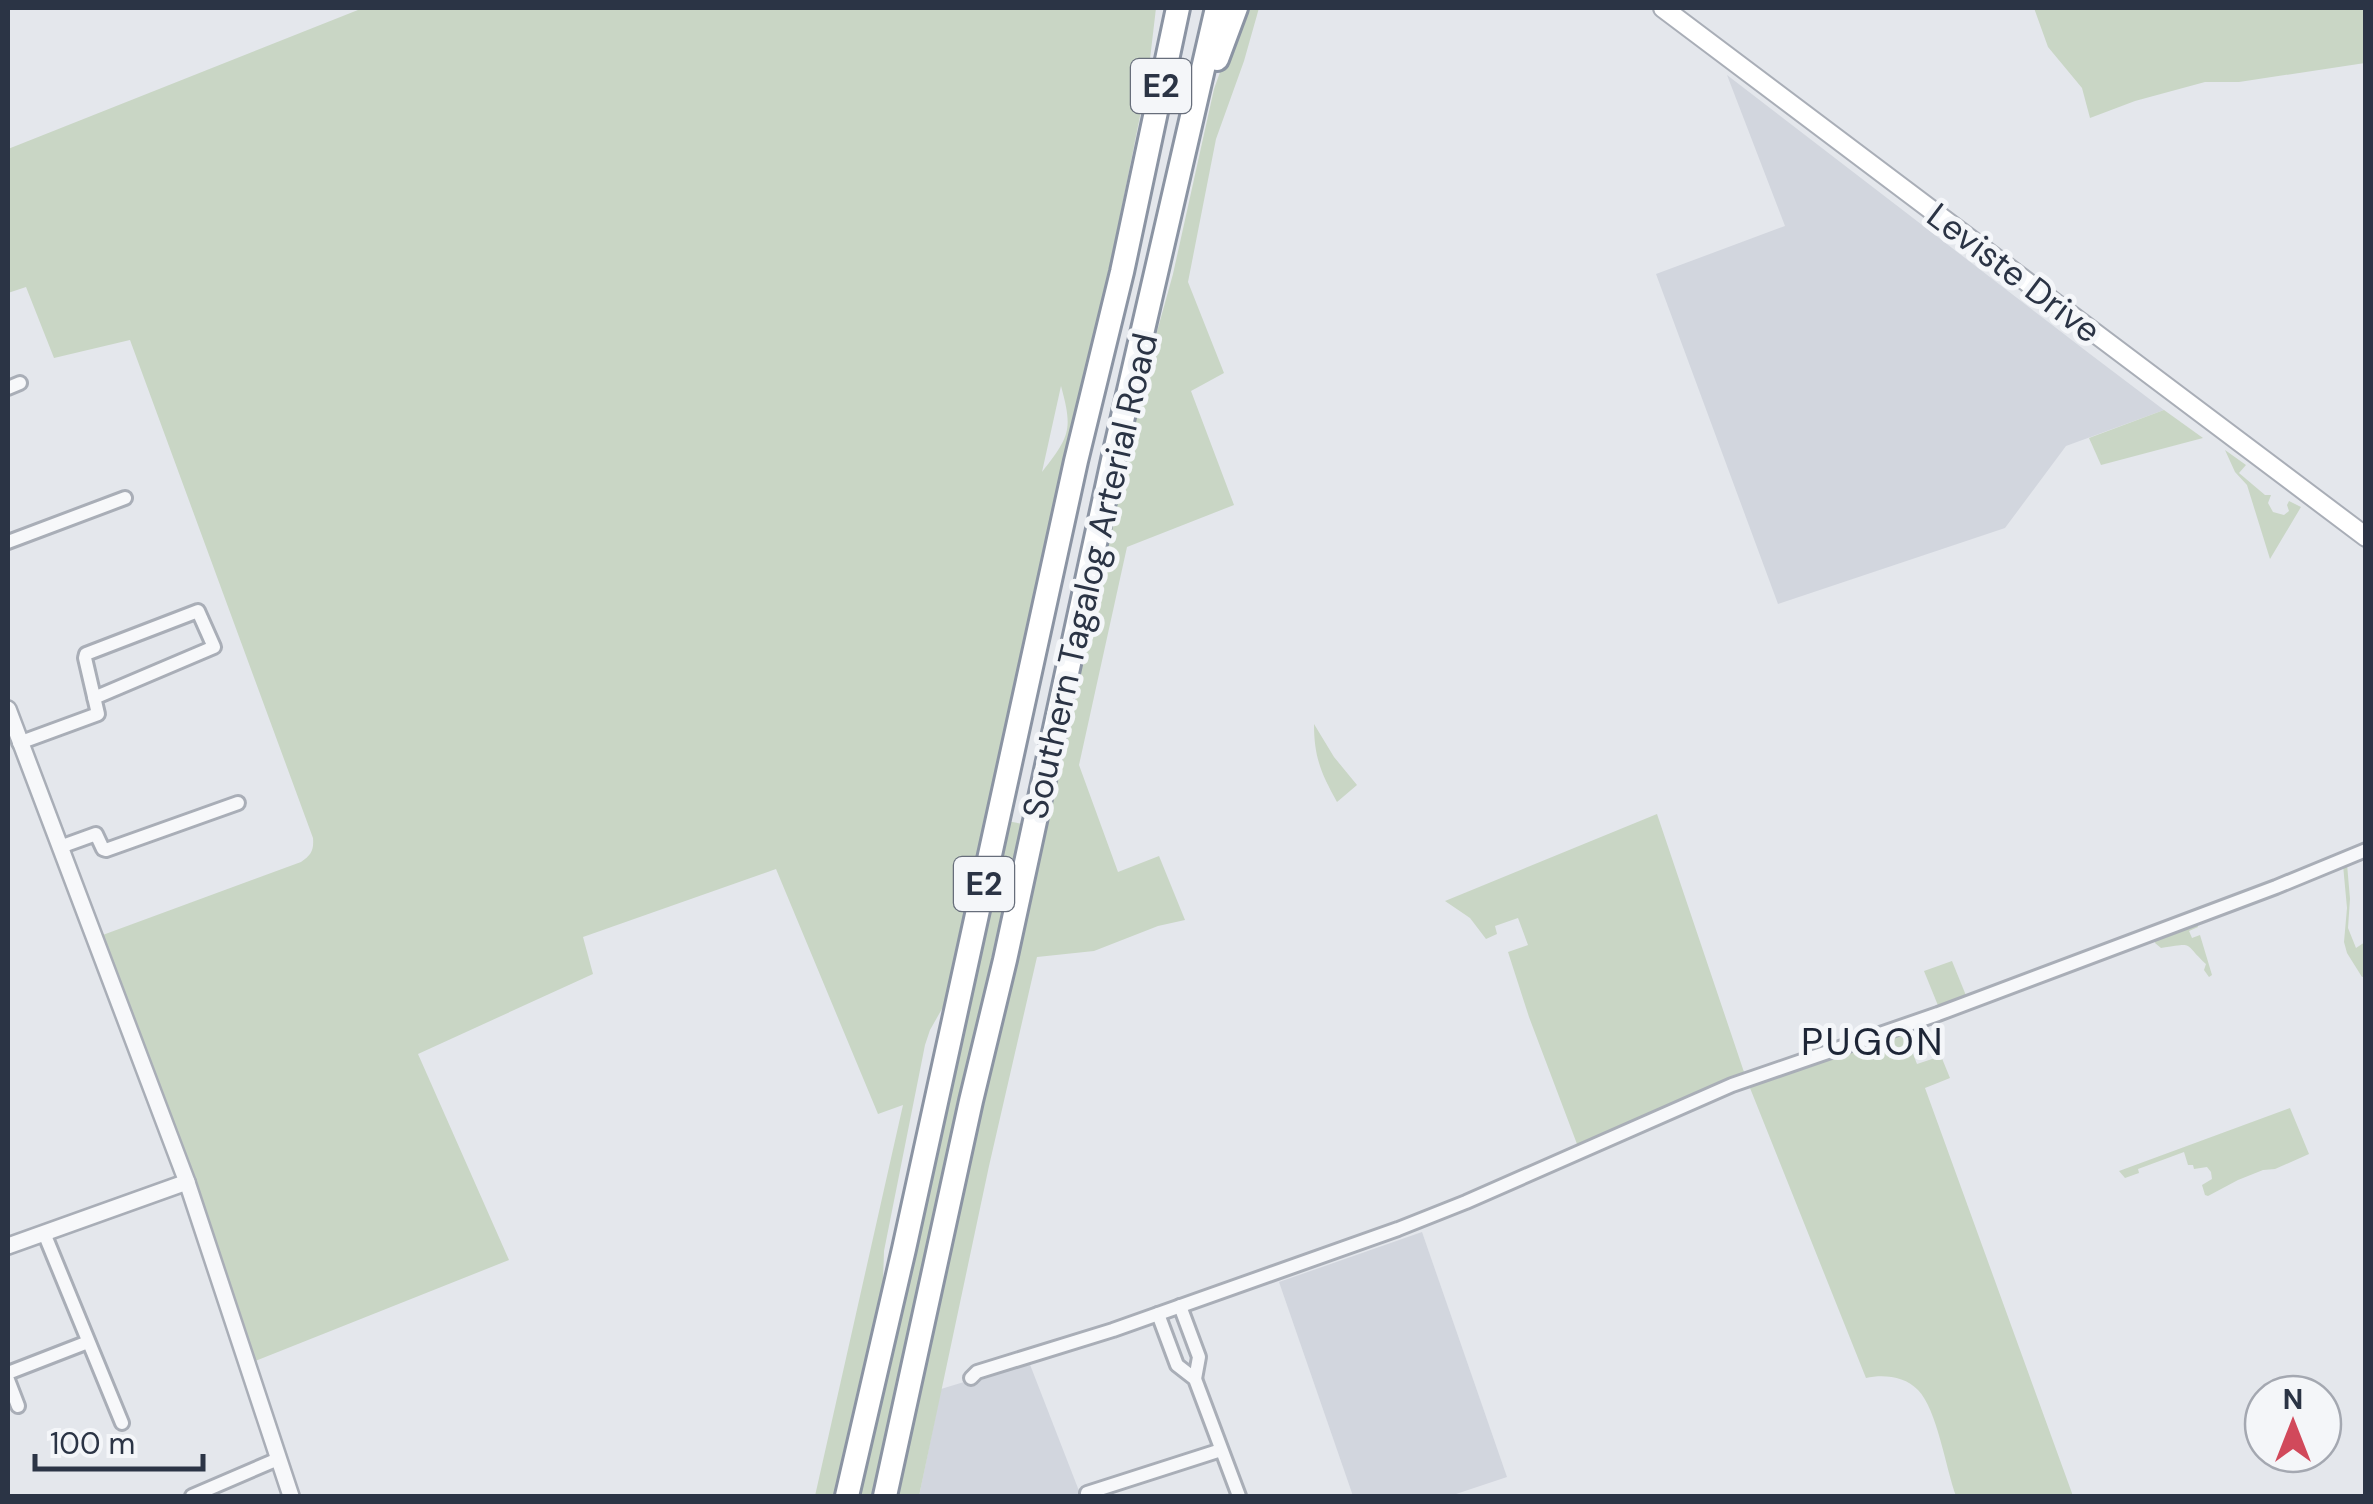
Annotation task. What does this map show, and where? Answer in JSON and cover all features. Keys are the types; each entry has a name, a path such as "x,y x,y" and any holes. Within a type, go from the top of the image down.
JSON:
{"highway":[{"path":"1144,164 1164,8"},
{"name":"Southern Tagalog Arterial Road","path":"848,1496 1178,8"},
{"name":"Southern Tagalog Arterial Road","path":"885,1496 1217,8"},
{"path":"1168,220 1236,8"}],"main road":[{"name":"Leviste Drive","path":"1663,8 2366,537"}],"street":[{"path":"8,542 125,498"},
{"path":"19,743 97,716 85,656 198,611 214,647 94,698"},
{"path":"8,708 187,1182 291,1496"},
{"path":"60,847 96,834 106,850 238,803"},
{"path":"971,1378 976,1372 1158,1314 1394,1230 1746,1080 1938,1014 2366,850"},
{"path":"8,1246 187,1182"},
{"path":"44,1233 122,1423"},
{"path":"1180,1306 1199,1357 1194,1379"},
{"path":"1158,1314 1177,1365 1194,1379 1239,1496"},
{"path":"18,1406 8,1376 88,1342"},
{"path":"1087,1494 1222,1450"},
{"path":"192,1496 278,1459"}],"shaded area":[{"path":"1727,75 2164,410 2066,446 2005,528 1778,604 1656,274 1785,226"},
{"path":"1422,1232 1507,1477 1450,1496 1353,1496 1279,1282"},
{"path":"1029,1362 1081,1496 919,1496 941,1389"}],"green space":[{"path":"363,8 1156,8 1148,76 1089,372 947,1000 925,1045 884,1251 882,1310 840,1496 815,1496 903,1105 878,1114 776,869 583,937 593,974 418,1054 509,1260 253,1362 100,936 301,862 311,852 313,838 130,340 54,358 26,287 8,293 8,149","holes":["1061,386 1066,432 1042,472"]},
{"path":"1243,8 1259,8 1216,139 1188,282 1224,373 1191,391 1234,505 1127,547 1079,765 1118,872 1159,856 1185,920 1158,926 1094,951 1037,957 919,1496 894,1496 1128,436 1173,274 1214,89"},
{"path":"2034,8 2365,8 2365,63 2239,82 2205,82 2090,118 2082,88 2048,47"},
{"path":"2164,410 2203,438 2101,465 2089,438"},
{"path":"2225,450 2246,465 2239,473 2265,495 2271,495 2268,503 2273,512 2284,515 2289,511 2289,501 2301,507 2270,559 2247,485 2235,472"},
{"path":"1314,724 1357,785 1337,802 1320,764"},
{"path":"1657,814 1745,1075 1577,1144 1508,952 1528,945 1518,918 1495,926 1497,934 1486,939 1470,918 1445,901"},
{"path":"1007,821 1028,825 878,1496 856,1496"},
{"path":"2347,864 2348,928 2356,948 2365,942 2362,977 2344,942 2347,908 2343,865"},
{"path":"2197,922 2198,927 2189,931 2192,938 2200,935 2212,975 2209,977 2204,970 2206,964 2188,946 2161,948 2155,943 2156,938"},
{"path":"1952,961 1967,998 1939,1008 1924,971"},
{"path":"1904,1031 1917,1064 1941,1056 1950,1078 1925,1088 2073,1496 1956,1496 1925,1399 1907,1382 1894,1377 1866,1378 1748,1083"},
{"path":"2290,1108 2309,1154 2238,1180 2208,1196 2202,1185 2212,1179 2211,1172 2207,1167 2194,1169 2188,1165 2184,1152 2125,1178 2119,1171"}],"district":[{"name":"PUGON","path":"1873,1042"}]}
